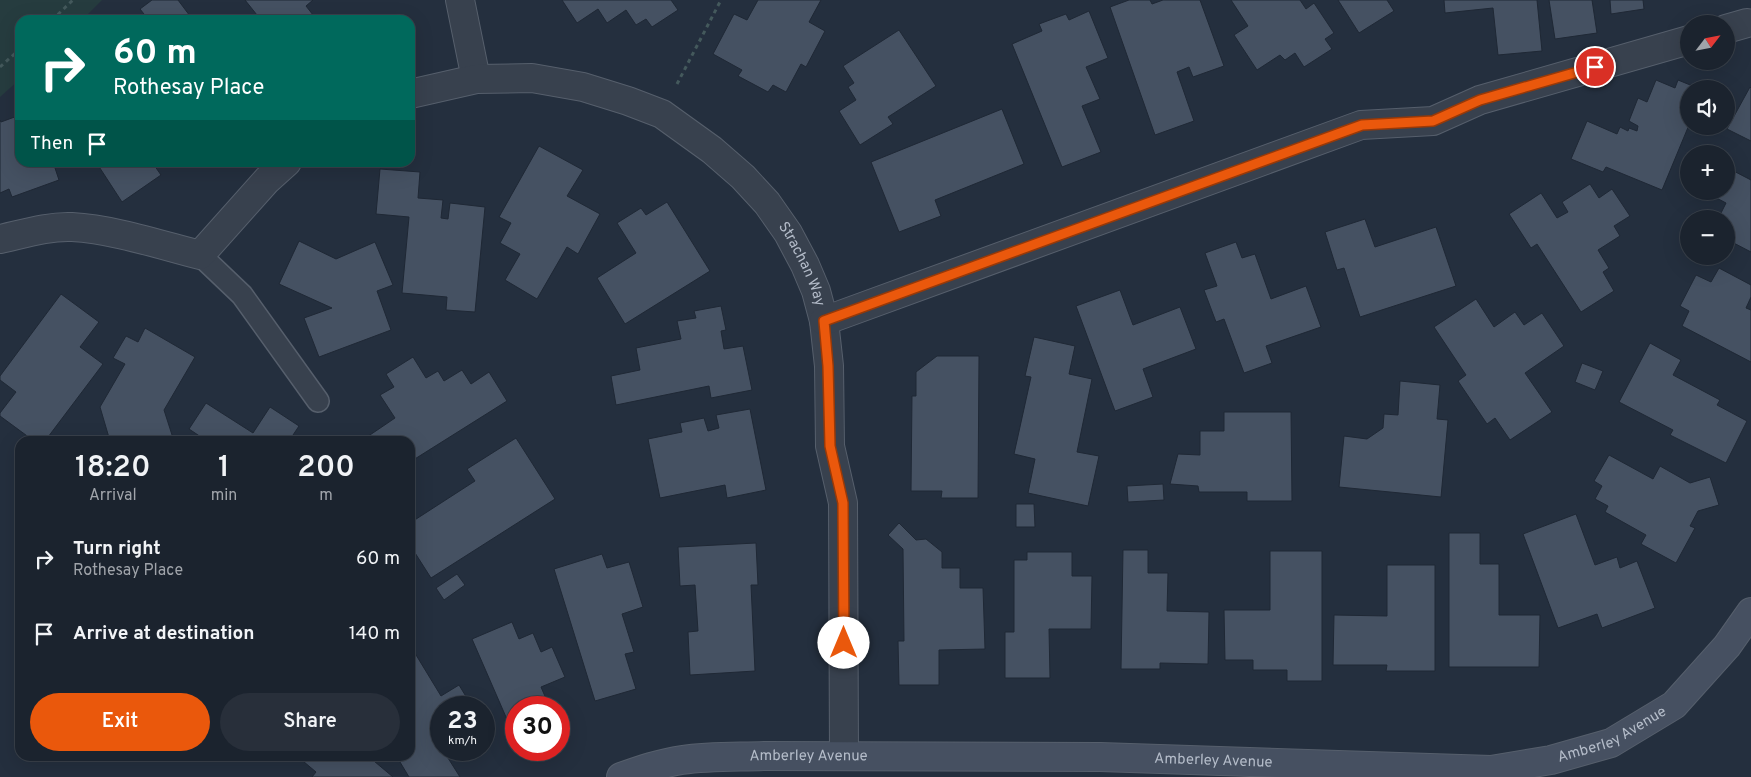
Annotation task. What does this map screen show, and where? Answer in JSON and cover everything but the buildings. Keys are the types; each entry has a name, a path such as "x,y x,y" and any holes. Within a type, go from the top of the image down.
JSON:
{"street":[{"path":"460,0 476,79"},
{"path":"824,321 1362,125 1433,121 1480,100 1680,43"},
{"name":"Strachan Way","path":"415,93 476,79 532,78 583,87 662,114 712,150 743,177 767,203 788,233 816,291 824,321 828,366 830,446 843,503 844,756"},
{"path":"0,239 42,230 71,227 102,231 200,255 266,180 281,167"},
{"name":"Amberley Avenue","path":"622,777 651,767 690,759 712,757 844,756 1100,767 1491,770 1551,760 1611,743 1674,705 1727,646 1751,612"}],"lane":[{"path":"200,255 242,295 318,401"}],"path":[{"path":"58,15 74,0"},
{"path":"662,114 721,0"},
{"path":"0,67 15,54"}],"green space":[{"path":"0,0 102,0 87,15 15,15 15,84 0,97"}],"route":[{"path":"844,643 843,503 830,446 828,366 824,321 1362,125 1433,121 1480,100 1595,67"}]}
